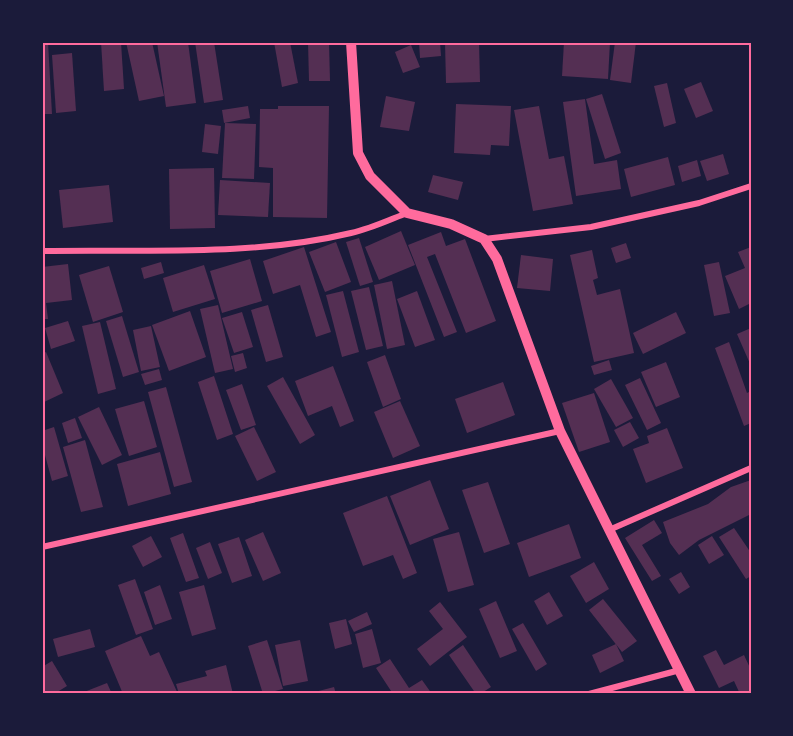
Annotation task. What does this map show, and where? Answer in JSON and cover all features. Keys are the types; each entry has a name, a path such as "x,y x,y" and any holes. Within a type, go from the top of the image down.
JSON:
{"street":[{"path":"351,42 358,153 370,176 407,213 451,225 484,239 591,227 699,203 751,186"},
{"path":"42,250 241,248 293,244 353,233 407,213"},
{"path":"484,239 498,259 560,431 691,694"},
{"path":"42,547 560,431"},
{"path":"609,530 751,468"},
{"path":"589,694 680,670"}],"building":[{"path":"42,42 48,42 52,114 42,114"},
{"path":"101,42 121,42 124,89 104,91"},
{"path":"126,42 152,42 164,96 139,101"},
{"path":"157,42 188,42 196,103 166,107"},
{"path":"195,42 214,42 223,100 204,103"},
{"path":"274,42 290,42 298,83 282,87"},
{"path":"308,42 329,42 330,81 309,81"},
{"path":"419,42 440,42 441,56 420,58"},
{"path":"445,42 479,42 480,82 446,83"},
{"path":"564,42 610,42 608,79 562,76"},
{"path":"615,42 636,42 631,83 610,80"},
{"path":"411,45 420,67 403,73 395,52"},
{"path":"72,53 76,111 56,113 52,55"},
{"path":"701,82 713,111 696,118 684,89"},
{"path":"667,83 676,123 664,127 654,86"},
{"path":"602,94 621,153 605,159 586,99"},
{"path":"386,96 415,102 409,131 380,127"},
{"path":"585,99 594,164 617,160 621,189 576,196 563,102"},
{"path":"456,104 511,106 509,146 491,145 490,155 454,153"},
{"path":"248,106 250,118 224,123 222,110"},
{"path":"278,106 329,106 327,218 273,217 273,168 259,167 260,109 278,109"},
{"path":"539,106 549,159 564,156 573,204 533,211 514,110"},
{"path":"225,123 256,124 254,179 222,178"},
{"path":"205,124 221,126 218,154 202,152"},
{"path":"723,154 729,174 707,181 700,161"},
{"path":"668,157 675,185 631,197 624,169"},
{"path":"697,160 701,176 682,182 678,166"},
{"path":"214,168 215,228 170,229 169,169"},
{"path":"433,175 463,182 458,200 428,192"},
{"path":"220,180 270,183 268,217 218,215"},
{"path":"109,185 113,222 63,228 59,190"},
{"path":"401,231 415,265 379,280 365,247"},
{"path":"441,232 446,246 465,239 496,321 466,333 435,254 427,257 457,332 444,337 408,245"},
{"path":"359,238 373,282 360,286 346,242"},
{"path":"336,242 351,282 325,292 309,252"},
{"path":"626,243 631,258 616,263 611,248"},
{"path":"304,247 331,332 316,337 300,285 273,294 263,261"},
{"path":"751,247 751,303 739,309 725,276 745,268 738,252"},
{"path":"592,250 598,278 593,280 597,295 620,289 634,353 594,362 570,255"},
{"path":"521,255 553,259 550,291 517,288"},
{"path":"250,259 262,301 222,313 210,271"},
{"path":"161,262 164,273 144,279 141,268"},
{"path":"719,262 730,313 714,316 704,265"},
{"path":"68,264 72,300 46,303 48,319 42,319 42,267"},
{"path":"204,265 215,299 173,312 163,278"},
{"path":"109,266 123,312 93,322 79,275"},
{"path":"392,281 405,345 387,349 374,285"},
{"path":"369,287 383,346 366,350 351,291"},
{"path":"343,291 359,352 342,357 326,295"},
{"path":"417,291 435,340 415,347 397,299"},
{"path":"218,305 233,369 215,373 200,309"},
{"path":"268,305 283,357 266,362 251,310"},
{"path":"190,311 206,357 169,371 152,325"},
{"path":"242,312 253,347 234,353 222,318"},
{"path":"676,312 686,333 643,354 633,333"},
{"path":"122,316 139,372 123,377 106,321"},
{"path":"68,321 75,341 51,349 45,328"},
{"path":"100,322 116,389 98,394 82,326"},
{"path":"151,326 160,367 141,371 133,330"},
{"path":"751,328 751,366 737,334"},
{"path":"729,342 747,393 751,391 751,423 744,426 715,348"},
{"path":"46,352 63,393 42,403 42,354"},
{"path":"243,353 247,368 235,372 231,356"},
{"path":"385,355 401,399 383,407 367,362"},
{"path":"609,360 612,370 594,375 591,366"},
{"path":"666,362 680,397 656,407 641,372"},
{"path":"333,366 354,421 340,427 332,406 308,416 295,381"},
{"path":"159,369 162,380 145,385 141,374"},
{"path":"214,376 233,434 217,440 198,382"},
{"path":"283,377 315,435 300,444 267,386"},
{"path":"640,378 661,423 647,430 625,385"},
{"path":"611,379 633,418 616,427 594,389"},
{"path":"503,382 515,415 467,433 455,399"},
{"path":"242,384 256,425 241,430 226,390"},
{"path":"166,387 192,482 174,487 148,392"},
{"path":"594,393 610,442 579,452 562,403"},
{"path":"144,401 157,447 129,456 115,409"},
{"path":"400,401 420,446 393,458 374,412"},
{"path":"99,407 122,455 102,465 78,417"},
{"path":"75,418 82,438 68,443 62,423"},
{"path":"630,422 639,438 623,447 614,430"},
{"path":"54,427 68,476 52,481 42,444 42,431"},
{"path":"254,427 276,472 257,481 235,436"},
{"path":"667,428 683,468 646,483 633,449 649,443 647,436"},
{"path":"85,440 103,507 81,512 63,447"},
{"path":"160,452 171,494 128,506 117,464"},
{"path":"430,480 449,529 410,545 390,496"},
{"path":"751,480 751,514 699,540 679,555 670,543 663,522 708,504 731,487"},
{"path":"488,482 510,544 484,553 462,490"},
{"path":"387,496 417,573 403,579 393,555 363,566 343,513"},
{"path":"654,520 662,533 642,545 661,576 652,581 625,538"},
{"path":"569,524 581,558 529,577 517,543"},
{"path":"734,528 751,553 751,576 746,579 719,537"},
{"path":"263,532 281,573 263,581 245,540"},
{"path":"459,532 474,585 448,592 433,539"},
{"path":"183,533 199,578 186,582 170,538"},
{"path":"151,536 162,557 143,567 132,546"},
{"path":"712,536 724,555 709,564 698,545"},
{"path":"239,537 252,576 232,583 218,544"},
{"path":"210,542 222,573 208,579 196,548"},
{"path":"594,562 609,589 586,603 570,576"},
{"path":"681,572 690,587 679,594 669,579"},
{"path":"135,579 153,629 136,635 118,585"},
{"path":"160,585 172,619 155,625 144,592"},
{"path":"204,585 216,629 192,636 179,592"},
{"path":"549,592 563,616 547,625 534,601"},
{"path":"603,599 637,641 622,652 589,610"},
{"path":"496,601 517,651 500,658 479,609"},
{"path":"440,602 467,637 430,666 417,649 443,629 429,611"},
{"path":"367,612 372,624 354,632 348,621"},
{"path":"346,619 352,644 335,649 329,623"},
{"path":"523,623 547,664 536,671 512,629"},
{"path":"90,629 95,647 58,657 53,639"},
{"path":"372,629 381,663 363,668 355,634"},
{"path":"141,636 150,656 159,652 178,694 123,694 105,651"},
{"path":"267,640 283,689 263,694 248,646"},
{"path":"300,640 308,681 283,686 275,645"},
{"path":"616,644 624,661 600,673 592,655"},
{"path":"463,645 491,687 480,694 476,694 449,655"},
{"path":"716,650 724,665 744,655 751,670 751,694 740,694 734,681 719,688 703,656"},
{"path":"390,659 409,688 422,680 432,694 393,694 376,668"},
{"path":"52,661 67,686 54,694 42,694 42,667"},
{"path":"226,665 233,694 179,694 176,684 207,676 205,671"},
{"path":"107,683 112,694 79,694"},
{"path":"334,687 336,694 311,694 311,693"}]}
